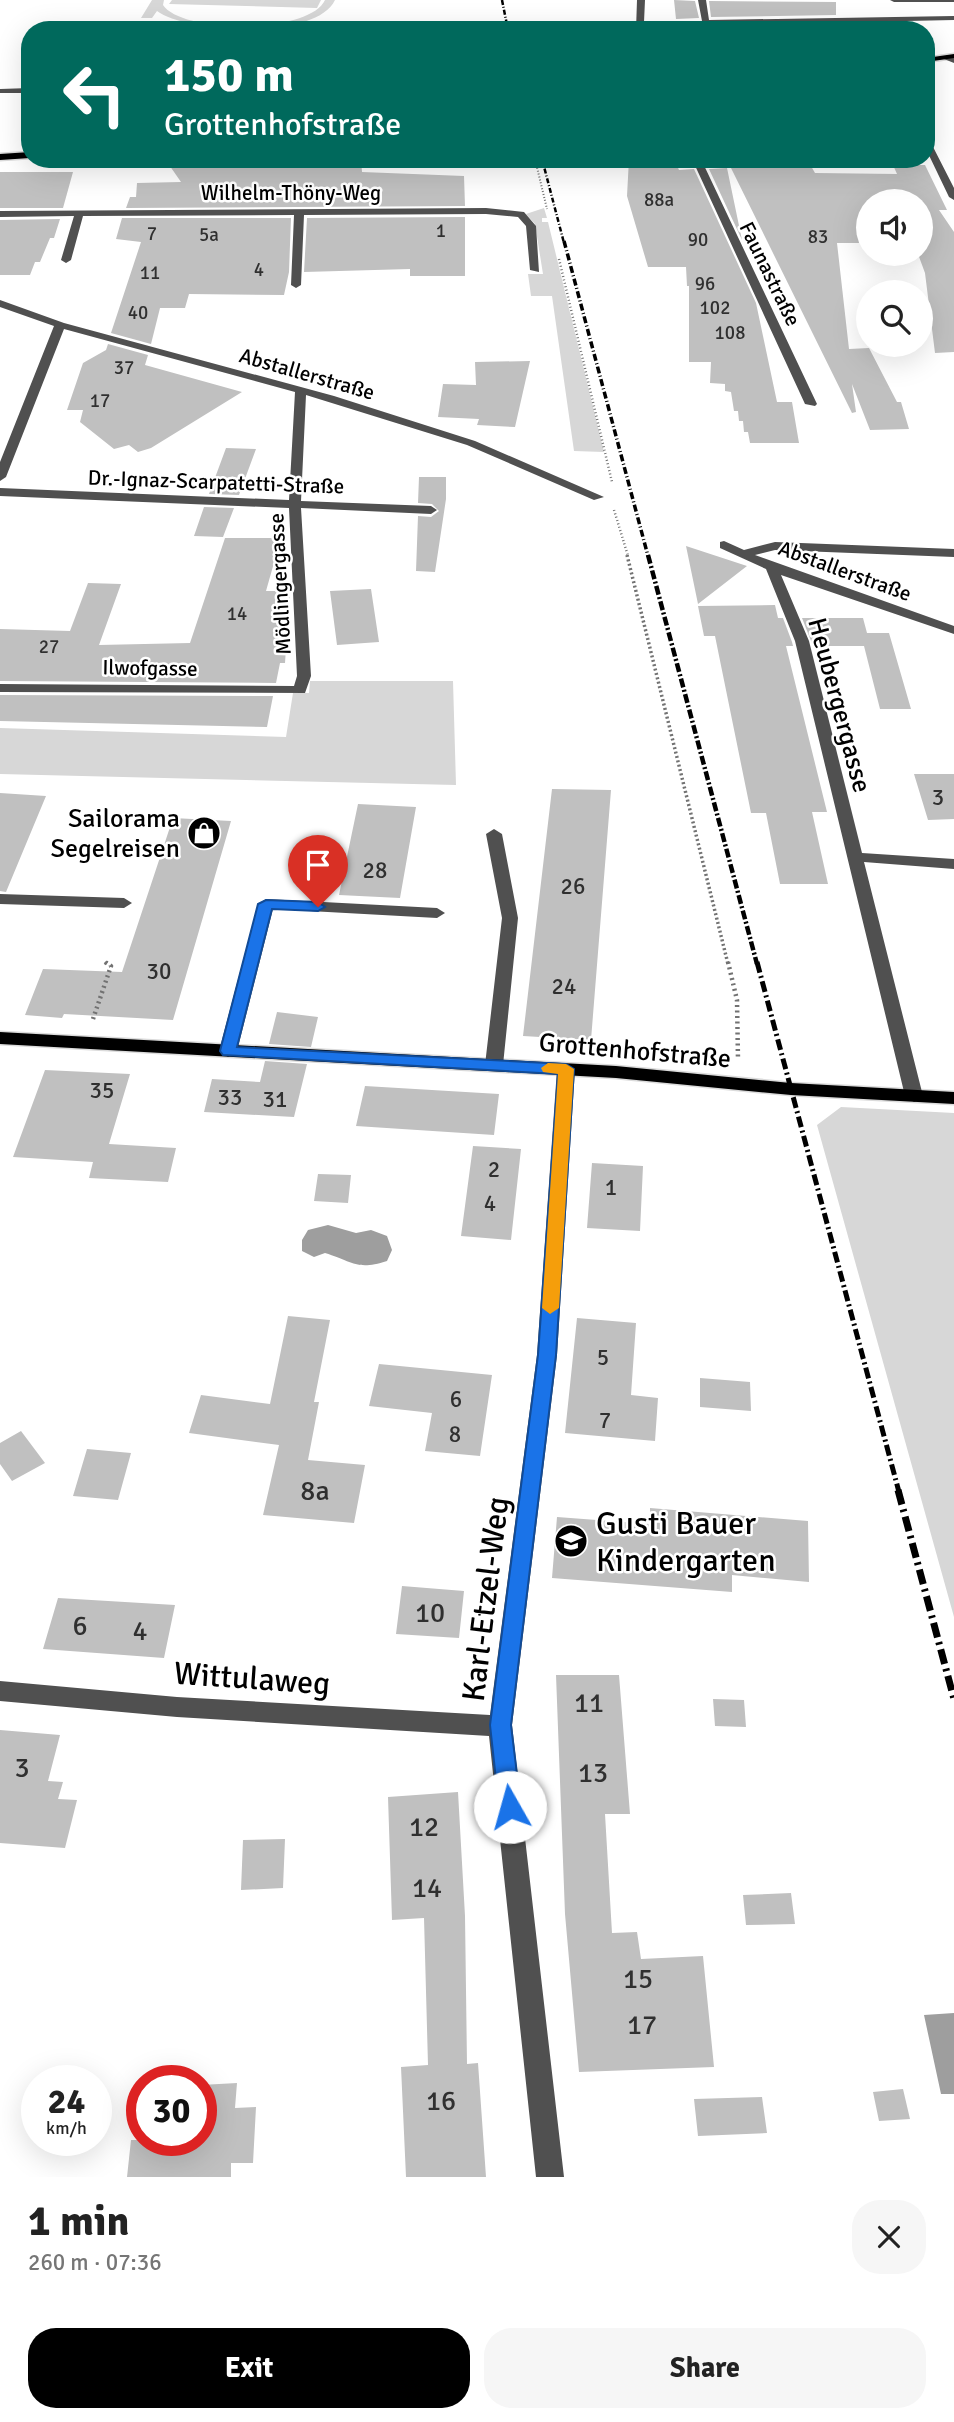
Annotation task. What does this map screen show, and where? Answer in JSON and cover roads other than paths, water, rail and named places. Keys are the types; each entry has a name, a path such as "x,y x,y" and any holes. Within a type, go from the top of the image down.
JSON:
{"main road":[{"path":"0,157 21,156"},
{"name":"Grottenhofstraße","path":"0,1038 566,1069 733,1085 954,1098"}],"street":[{"path":"640,21 641,0"},
{"path":"702,0 705,21"},
{"path":"894,0 954,1"},
{"path":"883,9 887,21"},
{"path":"826,21 954,18"},
{"path":"0,91 21,90"},
{"path":"935,159 954,197"},
{"name":"Faunastraße","path":"700,168 811,404"},
{"name":"Wilhelm-Thöny-Weg","path":"0,214 486,211 521,214 529,220 531,226 534,270"},
{"path":"296,285 299,212"},
{"path":"66,260 79,214"},
{"name":"Abstallerstraße","path":"0,303 60,325 301,391 471,443 598,497"},
{"path":"0,477 60,325"},
{"name":"Mödlingergasse","path":"300,691 304,676 295,504 301,391"},
{"name":"Dr.-Ignaz-Scarpatetti-Straße","path":"0,492 431,510"},
{"name":"Abstallerstraße","path":"724,545 771,567 954,630"},
{"path":"745,553 775,546 954,554"},
{"name":"Heubergergasse","path":"771,567 802,641 914,1096"},
{"name":"Ilwofgasse","path":"0,688 300,691"},
{"path":"494,834 510,918 494,1065"},
{"path":"855,857 954,864"},
{"path":"0,898 124,903"},
{"path":"228,1051 266,904 437,913"},
{"name":"Karl-Etzel-Weg","path":"550,2177 500,1725 547,1355 566,1069"},
{"name":"Wittulaweg","path":"0,1691 177,1707 465,1726 500,1725"}],"railway":[{"path":"502,0 506,21"},
{"path":"544,168 564,243"},
{"path":"564,241 648,556"},
{"path":"648,555 757,964"},
{"path":"757,962 899,1492"},
{"path":"898,1490 954,1699"}],"place":[{"name":"Sailorama Segelreisen","path":"204,833"},
{"name":"Gusti Bauer Kindergarten","path":"571,1541"}]}
